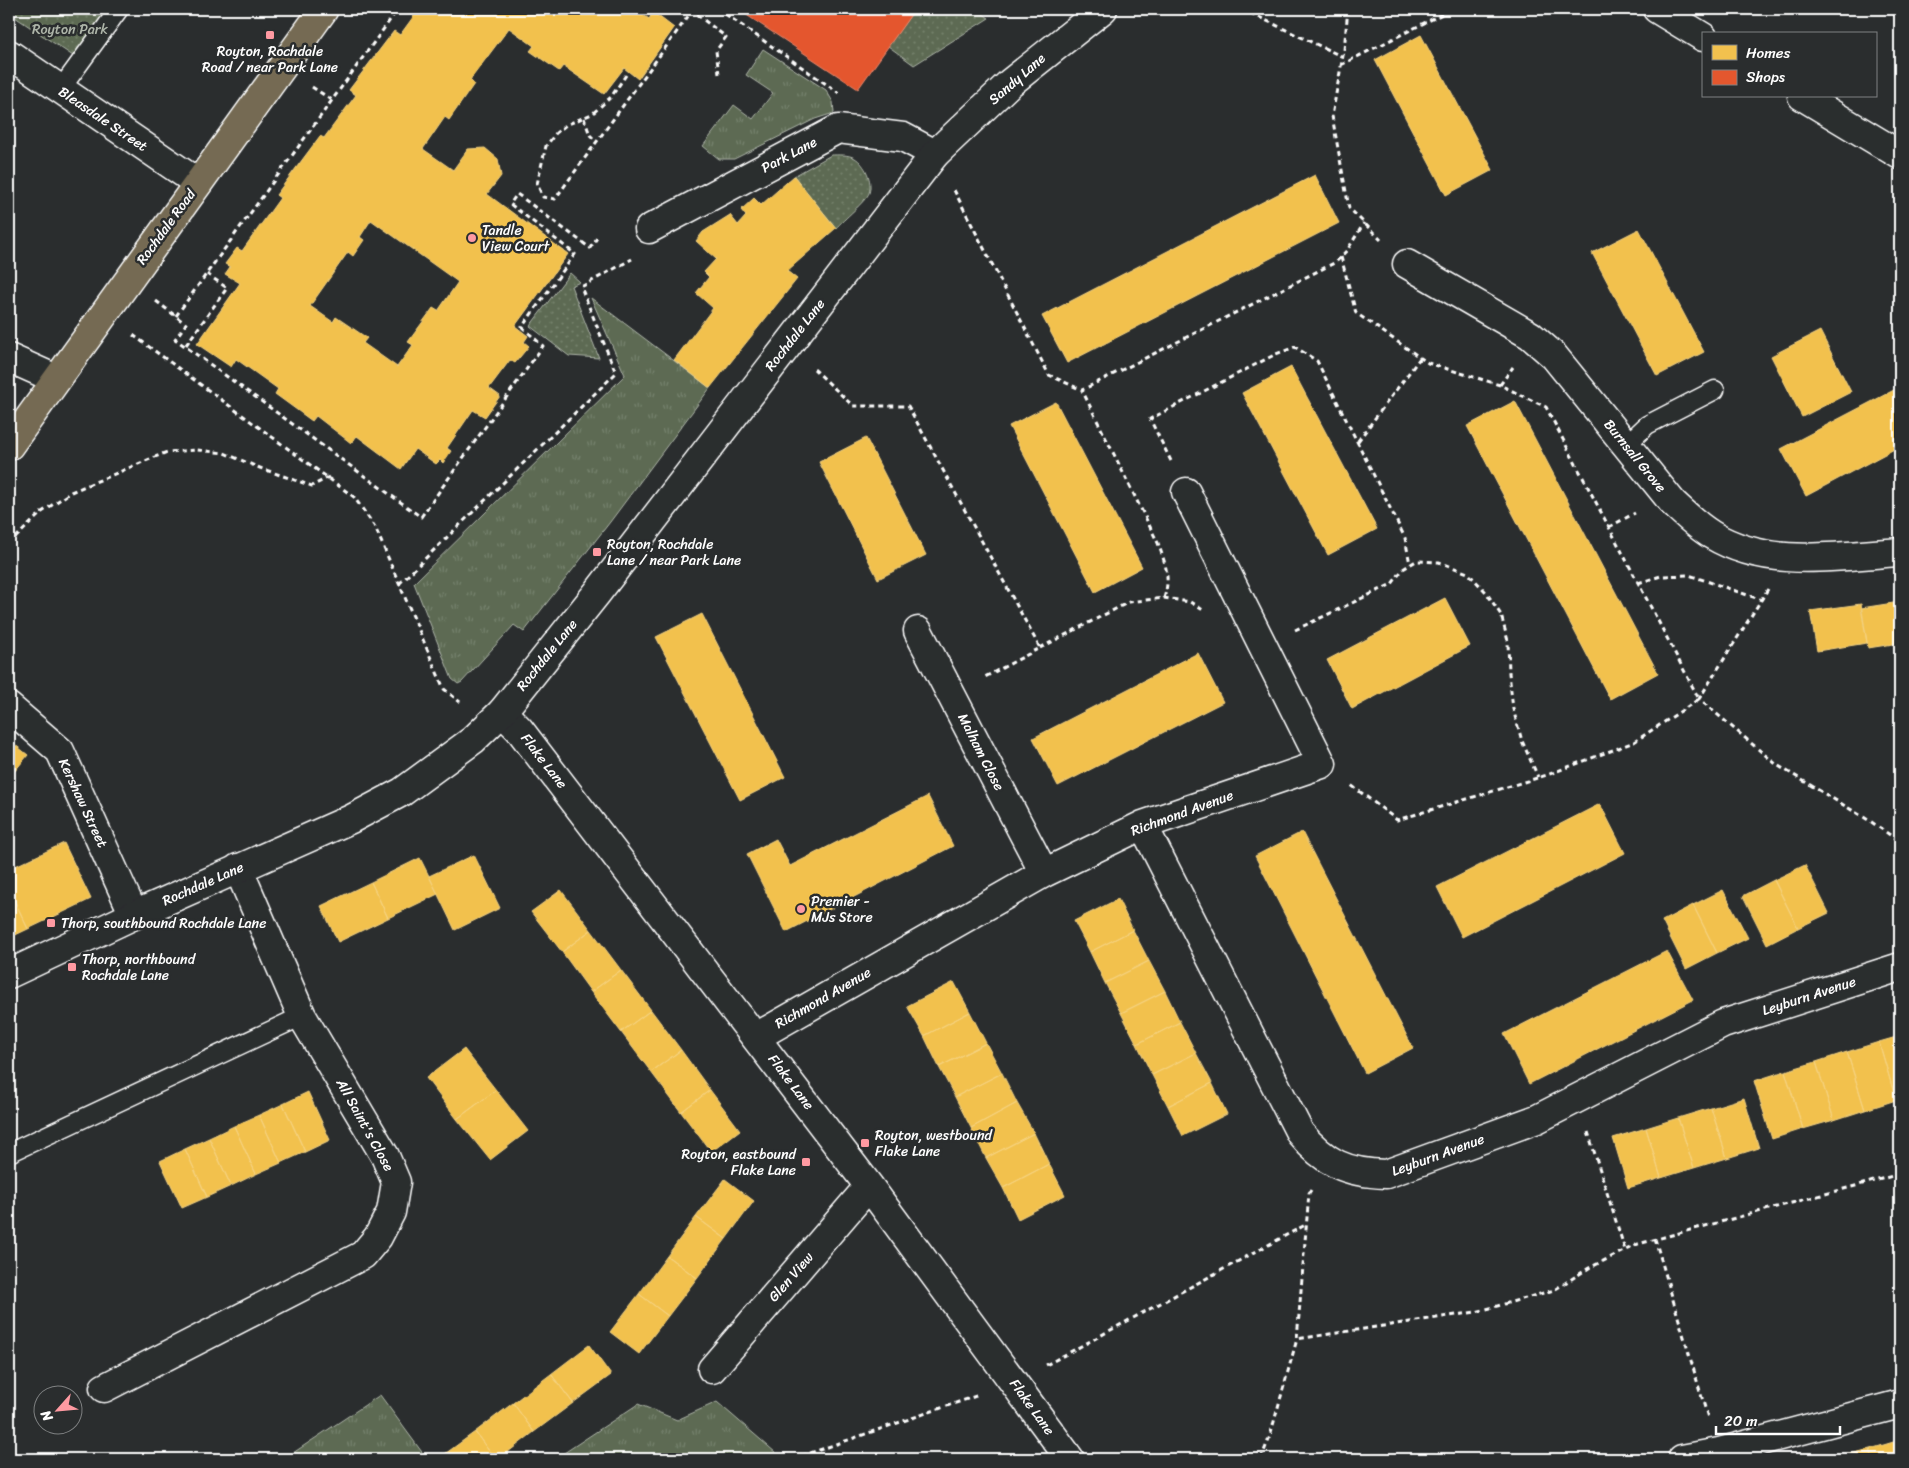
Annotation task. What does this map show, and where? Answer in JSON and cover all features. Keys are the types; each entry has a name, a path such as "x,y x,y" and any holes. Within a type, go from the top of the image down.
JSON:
{"main road":[{"name":"Rochdale Road","path":"9,446 324,9"}],"street":[{"name":"Sandy Lane","path":"935,154 1010,83 1103,9"},
{"path":"1657,9 1702,36"},
{"name":"Bleasdale Street","path":"9,54 198,183"},
{"path":"1805,98 1900,155"},
{"name":"Park Lane","path":"650,229 838,129 903,137 935,154"},
{"name":"Rochdale Lane","path":"9,974 134,915 351,818 402,792 473,740 502,712 597,593 935,154"},
{"name":"Burnsall Grove","path":"1407,264 1530,335 1554,356 1664,492 1692,521 1712,535 1735,546 1757,553 1780,557 1804,558 1900,552"},
{"path":"9,358 56,379"},
{"path":"1186,492 1322,764"},
{"name":"Malham Close","path":"918,631 1044,873"},
{"name":"Kershaw Street","path":"9,707 60,752 134,915"},
{"name":"Flake Lane","path":"502,712 519,729 756,1037 869,1186 1070,1459"},
{"name":"Richmond Avenue","path":"756,1037 1044,873 1143,825 1322,764"},
{"name":"Leyburn Avenue","path":"1143,825 1300,1133 1313,1149 1330,1162 1348,1170 1386,1174 1537,1119 1723,1024 1900,967"},
{"name":"All Saint's Close","path":"104,1388 363,1255 378,1237 391,1212 396,1182 385,1156 302,1016 238,868"},
{"name":"Glen View","path":"712,1368 869,1186"},
{"path":"1682,1459 1719,1452 1900,1404"}],"lane":[{"path":"60,90 119,9"},
{"path":"1626,445 1647,425 1716,390"},
{"path":"9,1153 302,1016"}],"path":[{"path":"176,316 398,9"},
{"path":"718,9 846,98"},
{"path":"1242,9 1343,56"},
{"path":"1348,9 1343,56 1332,116 1348,208 1407,264"},
{"path":"1341,65 1452,9"},
{"path":"626,75 611,97 592,114 566,125 556,133 546,146 537,184 543,197 555,199 692,11 726,37 716,52 719,74"},
{"path":"311,86 332,100"},
{"path":"584,118 590,135 597,142"},
{"path":"935,154 1049,375 1082,390 1158,543 1166,564 1168,578 1168,586 1164,598"},
{"path":"155,301 186,324 175,339 186,345 421,518 543,346 522,327 575,254 510,204 517,194 590,248 597,238"},
{"path":"1082,390 1336,262 1348,249 1364,223"},
{"path":"399,584 616,372 581,287 636,256"},
{"path":"1341,257 1356,314 1428,363 1500,385 1546,408 1699,699 1777,764 1870,821 1900,842"},
{"path":"186,345 227,288 207,274"},
{"path":"132,334 354,497 375,526 444,689 459,703 465,697"},
{"path":"789,344 852,406 908,406 1040,648"},
{"path":"1186,492 1150,419 1276,354 1294,347 1317,361 1405,538 1410,564"},
{"path":"1357,442 1420,358"},
{"path":"9,544 42,512 71,492 167,452 197,450 224,453 312,486 329,477"},
{"path":"1322,764 1397,820 1538,777 1634,742 1699,699 1766,594 1780,557"},
{"path":"1263,645 1392,584 1403,569 1416,561 1439,562 1468,572 1486,592 1501,616 1508,641 1513,709 1522,741 1538,777"},
{"path":"1638,583 1661,576 1689,575 1762,600"},
{"path":"952,695 1129,602 1164,598 1190,602 1222,622 1251,621"},
{"path":"1577,1098 1625,1250"},
{"path":"1261,1459 1270,1436 1296,1338 1309,1193 1330,1162"},
{"path":"1296,1338 1476,1312 1554,1290 1589,1268 1638,1244 1900,1174"},
{"path":"793,1459 1014,1383 1307,1224"},
{"path":"1655,1239 1719,1452"}],"green space":[{"name":"Royton Park","path":"9,9 111,9 76,58 9,13"},
{"path":"915,9 976,9 989,18 914,65 888,46"},
{"path":"763,49 826,90 833,102 834,113 815,119 734,159 719,159 703,146 734,105 753,119 773,93 746,75"},
{"path":"831,155 846,155 855,158 865,169 870,183 867,196 836,228 794,176"},
{"path":"570,273 580,282 571,286 599,358 569,356 530,326"},
{"path":"591,298 710,388 610,522 524,632 514,625 462,682 458,684 452,679 414,583 625,375"},
{"path":"380,1395 427,1459 284,1459"},
{"path":"717,1402 783,1459 555,1459 638,1404 677,1420"}],"building: Homes":[{"name":"Tandle View Court","path":"419,9 636,9 649,19 653,12 674,28 638,79 624,68 604,94 563,66 559,71 530,51 534,46 509,28 470,80 474,84 449,120 445,117 423,149 453,170 468,149 485,148 498,159 501,176 487,194 568,254 515,326 528,336 524,342 529,346 515,363 510,360 489,388 500,396 485,417 473,410 447,448 451,451 443,463 440,460 436,464 415,449 401,469 357,436 351,443 316,416 312,421 275,394 278,389 236,359 231,367 197,344 240,283 225,274 230,267 225,264 237,248 242,251 280,198 276,195 320,136 324,138 356,95 349,90 394,31 400,35","holes":["371,220 458,282 438,311 433,308 408,342 413,345 397,367 363,343 367,338 336,317 333,322 310,306 348,252 353,256 364,240 360,237"]},
{"path":"1421,35 1493,170 1446,195 1375,60"},
{"path":"1315,175 1339,223 1067,363 1042,316"},
{"path":"794,176 836,228 787,271 797,279 710,388 674,360 713,308 696,293 709,277 704,272 716,259 696,241 703,232 730,215 738,225 746,216 741,210 754,198 761,205"},
{"path":"1639,229 1704,352 1657,376 1592,253"},
{"path":"1820,331 1851,392 1802,417 1771,356"},
{"path":"1291,367 1377,529 1328,555 1242,393"},
{"path":"1894,390 1900,401 1900,446 1806,496 1781,449"},
{"path":"1515,401 1658,673 1610,699 1467,426"},
{"path":"1056,402 1142,567 1095,592 1009,426"},
{"path":"866,438 926,555 878,579 819,462"},
{"path":"1445,598 1470,646 1352,709 1327,660"},
{"path":"1900,602 1900,643 1868,648 1861,608"},
{"path":"1861,604 1867,643 1817,651 1810,611"},
{"path":"702,614 785,777 740,800 656,637"},
{"path":"1198,653 1223,702 1058,786 1033,738"},
{"path":"9,740 28,755 9,778"},
{"path":"928,796 953,846 786,932 747,854 776,839 790,866"},
{"path":"1600,804 1625,853 1462,937 1437,887"},
{"path":"1302,832 1413,1048 1365,1073 1255,856"},
{"path":"64,843 91,899 28,929 9,889 9,869"},
{"path":"474,855 500,908 455,930 429,876"},
{"path":"420,858 438,894 388,918 371,882"},
{"path":"1805,865 1829,913 1798,928 1774,880"},
{"path":"1774,880 1798,928 1767,944 1743,896"},
{"path":"371,882 388,918 338,942 321,906"},
{"path":"9,889 28,929 9,938"},
{"path":"561,890 591,930 562,952 531,912"},
{"path":"1723,890 1748,938 1717,953 1693,905"},
{"path":"1118,899 1133,930 1090,952 1074,921"},
{"path":"1693,905 1717,953 1686,969 1662,921"},
{"path":"591,930 621,970 591,992 562,952"},
{"path":"1133,930 1149,961 1105,983 1090,952"},
{"path":"1667,951 1693,1000 1529,1084 1504,1034"},
{"path":"1149,961 1165,991 1121,1013 1105,983"},
{"path":"621,970 651,1010 621,1032 591,992"},
{"path":"954,982 970,1012 924,1036 907,1006"},
{"path":"1165,991 1180,1022 1137,1044 1121,1013"},
{"path":"651,1010 681,1050 651,1072 621,1032"},
{"path":"970,1012 986,1043 939,1067 924,1036"},
{"path":"1180,1022 1196,1053 1152,1075 1137,1044"},
{"path":"1900,1036 1900,1099 1896,1100 1879,1042"},
{"path":"1879,1042 1896,1100 1865,1110 1847,1052"},
{"path":"986,1043 1002,1073 955,1097 939,1067"},
{"path":"464,1049 496,1090 457,1119 426,1078"},
{"path":"681,1050 710,1090 681,1112 651,1072"},
{"path":"1847,1052 1865,1110 1834,1120 1816,1062"},
{"path":"1196,1053 1212,1083 1168,1106 1152,1075"},
{"path":"1816,1062 1834,1120 1803,1129 1785,1071"},
{"path":"1785,1071 1803,1129 1772,1139 1754,1081"},
{"path":"1002,1073 1017,1103 971,1128 955,1097"},
{"path":"1212,1083 1227,1114 1183,1136 1168,1106"},
{"path":"496,1090 528,1131 490,1160 457,1119"},
{"path":"710,1090 740,1130 711,1152 681,1112"},
{"path":"308,1092 330,1140 305,1152 283,1104"},
{"path":"1744,1098 1759,1148 1727,1158 1711,1108"},
{"path":"1017,1103 1034,1133 986,1158 971,1128"},
{"path":"283,1104 305,1152 281,1163 259,1115"},
{"path":"1711,1108 1727,1158 1694,1168 1678,1118"},
{"path":"259,1115 281,1163 256,1174 234,1126"},
{"path":"1678,1118 1694,1168 1661,1178 1646,1128"},
{"path":"234,1126 256,1174 231,1186 209,1138"},
{"path":"1646,1128 1661,1178 1628,1188 1613,1138"},
{"path":"1034,1133 1049,1164 1003,1188 986,1158"},
{"path":"209,1138 231,1186 207,1197 185,1149"},
{"path":"185,1149 207,1197 182,1208 160,1161"},
{"path":"1049,1164 1065,1195 1018,1219 1003,1188"},
{"path":"725,1179 754,1201 726,1239 696,1217"},
{"path":"696,1217 726,1239 697,1278 667,1256"},
{"path":"667,1256 697,1278 668,1316 639,1294"},
{"path":"639,1294 668,1316 639,1354 610,1332"},
{"path":"589,1345 611,1375 573,1403 551,1374"},
{"path":"551,1374 573,1403 534,1432 513,1403"},
{"path":"513,1403 534,1432 499,1459 495,1459 475,1432"},
{"path":"475,1432 495,1459 438,1459"},
{"path":"1897,1441 1900,1459 1873,1459 1870,1449"},
{"path":"1870,1449 1873,1459 1843,1459 1843,1456"}],"building: Shops":[{"path":"749,9 915,9 858,89 745,14"}],"place":[{"name":"Royton, Rochdale Road / near Park Lane","path":"270,35"},
{"name":"Tandle View Court","path":"472,238"},
{"name":"Royton, Rochdale Lane / near Park Lane","path":"597,552"},
{"name":"Premier - MJs Store","path":"801,909"},
{"name":"Thorp, southbound Rochdale Lane","path":"51,923"},
{"name":"Thorp, northbound Rochdale Lane","path":"72,967"},
{"name":"Royton, westbound Flake Lane","path":"865,1143"},
{"name":"Royton, eastbound Flake Lane","path":"806,1162"}]}
